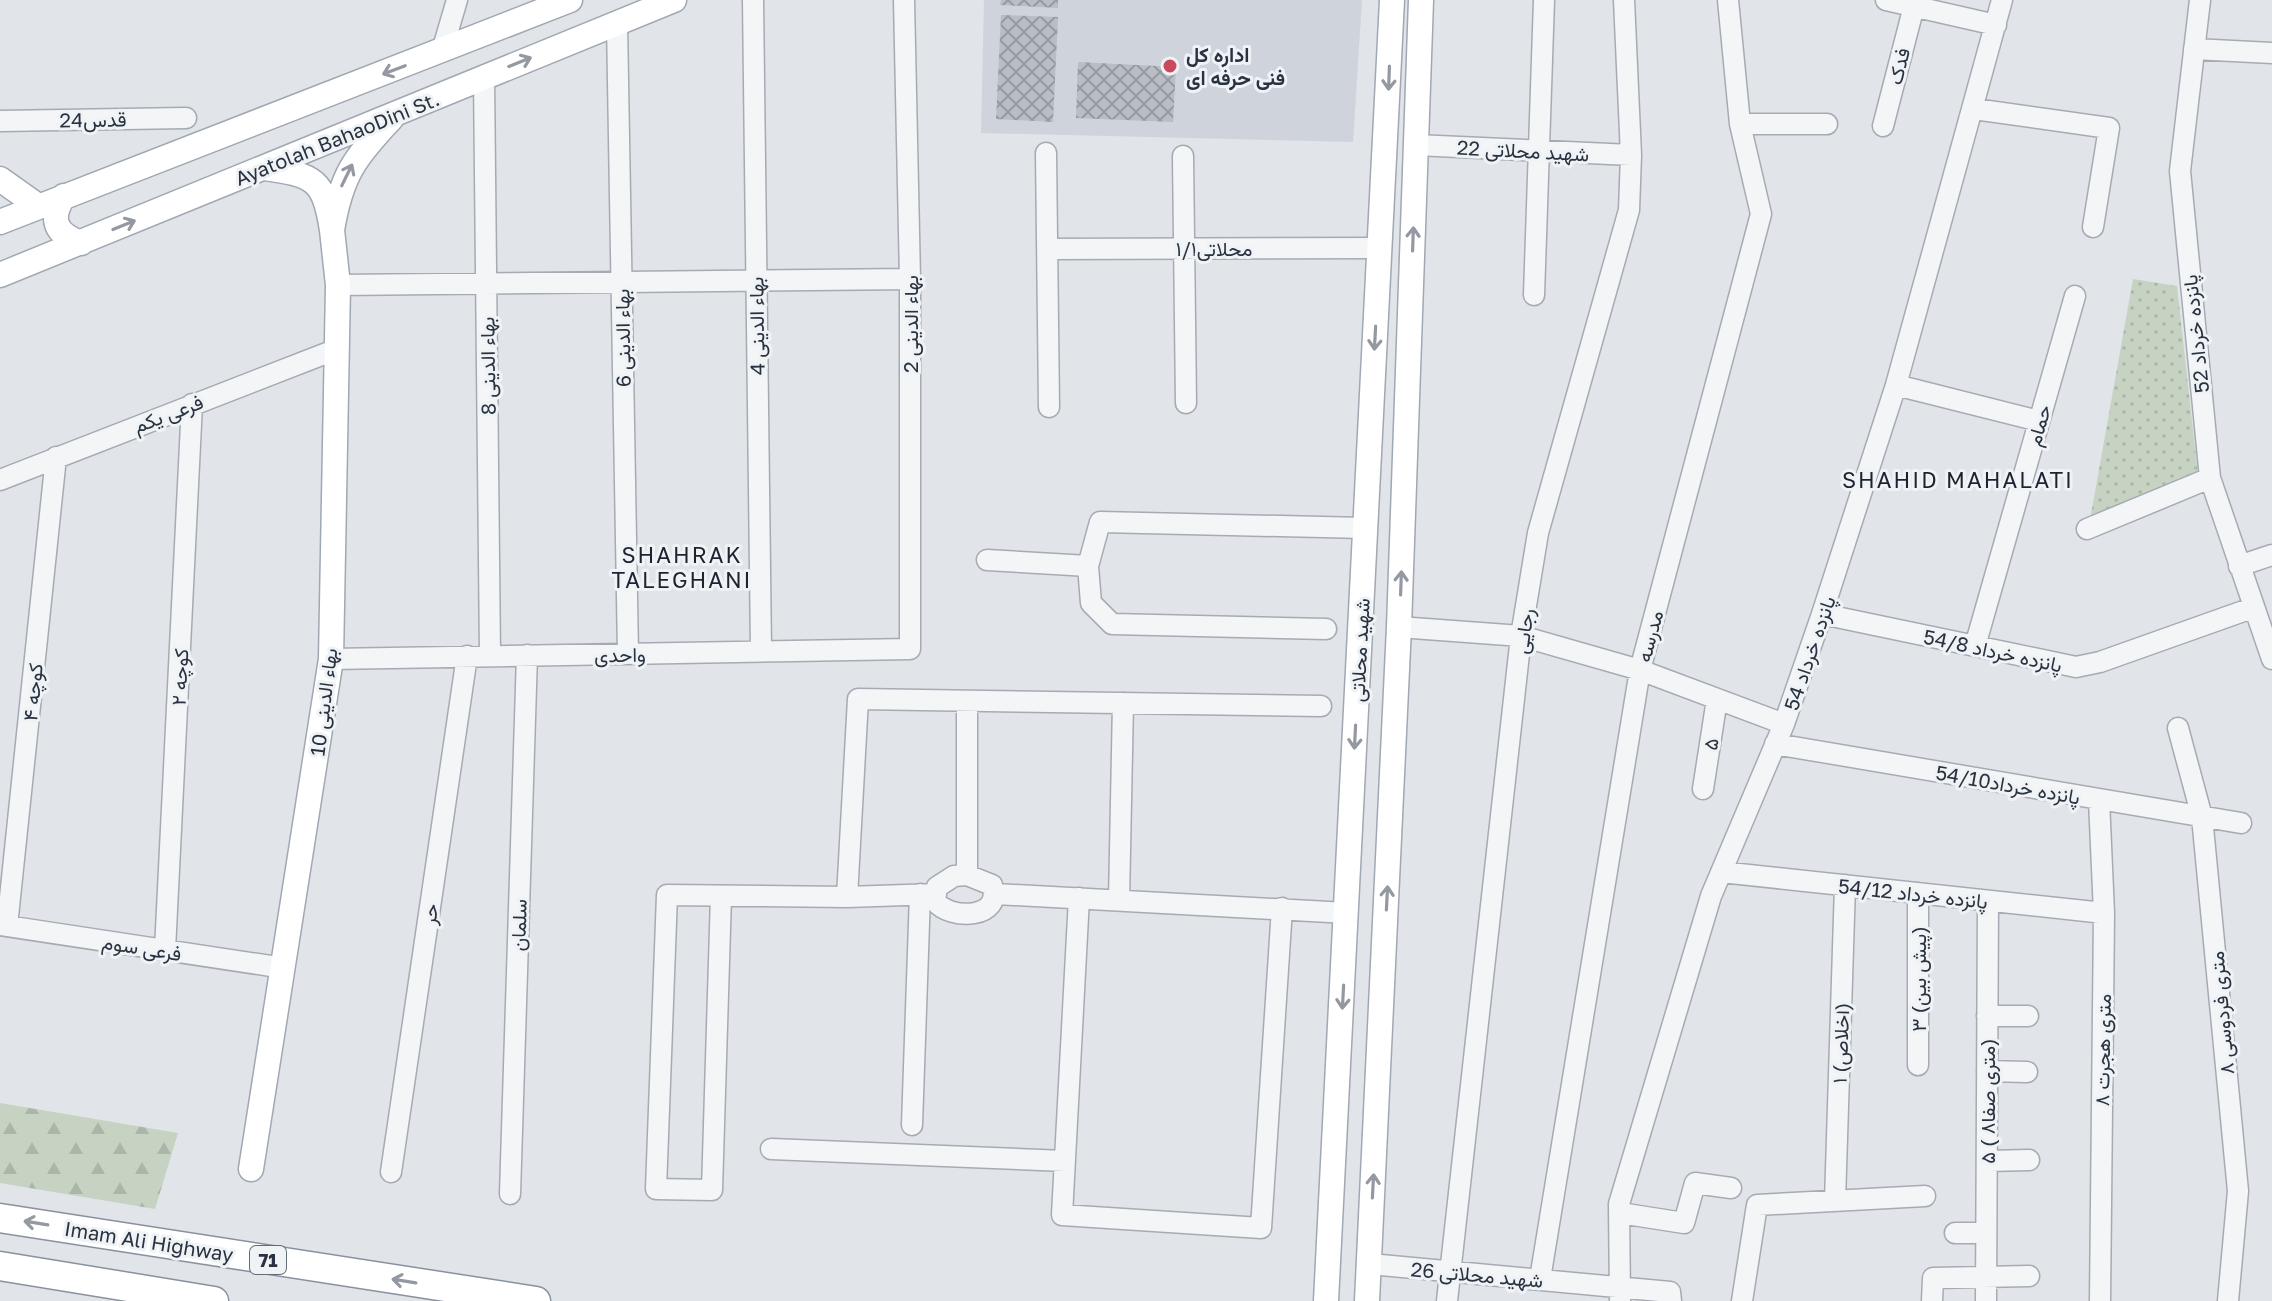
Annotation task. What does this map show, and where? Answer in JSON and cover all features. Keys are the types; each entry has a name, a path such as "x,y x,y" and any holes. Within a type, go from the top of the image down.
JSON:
{"highway":[{"name":"Imam Ali Highway","path":"0,1218 536,1301"},
{"path":"0,1269 214,1301"}],"main road":[{"name":"Ayatolah BahaoDini St.","path":"0,222 570,0"},
{"name":"Ayatolah BahaoDini St.","path":"0,275 674,0"},
{"name":"شهید محلاتی","path":"1326,1301 1392,0"},
{"name":"شهید محلاتی","path":"1367,1301 1399,627 1421,0"},
{"path":"332,230 342,184 351,165 397,112"},
{"path":"265,168 302,176 318,184 327,199 332,230"},
{"path":"0,179 38,206"},
{"path":"64,196 55,209 56,225 66,238 81,243"},
{"name":"بهاء الدینی 10","path":"251,1169 331,659 338,285 332,230"},
{"path":"0,1269 81,1290 144,1301"}],"street":[{"path":"442,51 457,0"},
{"name":"بهاء الدینی 4","path":"753,0 761,651"},
{"name":"بهاء الدینی 2","path":"904,0 910,279 910,649"},
{"path":"1534,295 1544,0"},
{"name":"رجایی","path":"1447,1301 1521,636 1538,533 1629,210 1631,155 1624,0"},
{"name":"مدرسه","path":"1540,1279 1640,670 1761,214 1740,124 1728,0"},
{"path":"1886,0 1996,25"},
{"name":"پانزده خرداد 54","path":"1620,1294 1619,1204 1711,896 1784,724 1896,385 2002,0"},
{"name":"پانزده خرداد 52","path":"2200,0 2180,171 2210,478 2272,659"},
{"name":"فدک","path":"1883,126 1914,6"},
{"name":"بهاء الدینی 6","path":"617,23 628,654"},
{"path":"2194,49 2272,53"},
{"name":"بهاء الدینی 8","path":"484,77 490,656"},
{"path":"1974,109 2109,128 2093,227"},
{"name":"قدس24","path":"0,121 186,118"},
{"path":"1740,124 1827,124"},
{"name":"شهید محلاتی 22","path":"1416,145 1631,155"},
{"path":"1046,153 1049,407"},
{"path":"1183,156 1186,403"},
{"name":"محلاتی۱/۱","path":"1049,249 1380,248"},
{"path":"338,285 910,279"},
{"name":"حمام","path":"1975,646 2075,296"},
{"name":"فرعی یکم","path":"0,480 337,349"},
{"path":"1896,385 2039,421"},
{"name":"کوچه ۲","path":"165,950 192,404"},
{"name":"کوچه ۴","path":"4,926 56,457"},
{"path":"2087,529 2210,478"},
{"path":"1326,629 1112,624 1091,603 1088,566 1100,522 1364,528"},
{"path":"2239,566 2272,555"},
{"path":"987,560 1088,566"},
{"name":"پانزده خرداد 54/8","path":"1822,614 2076,667 2100,662 2252,608"},
{"path":"1399,627 1521,636 1640,670 1784,724"},
{"name":"واحدی","path":"331,659 910,649"},
{"name":"سلمان","path":"510,1194 527,655"},
{"name":"حر","path":"391,1172 467,656"},
{"path":"847,897 858,699 1321,706"},
{"name":"۵","path":"1703,789 1717,699"},
{"path":"967,701 967,875"},
{"path":"1119,900 1123,703"},
{"name":"۸ متری فردوسی","path":"2178,728 2202,817 2238,1191 2228,1301"},
{"name":"پانزده خرداد54/10","path":"1775,744 2241,823"},
{"name":"۸ متری هجرت","path":"2099,800 2104,913 2100,1301"},
{"name":"پانزده خرداد 54/12","path":"1721,872 2104,913"},
{"path":"721,896 712,1190 656,1189 667,895 847,897 928,894 944,881 967,875 992,885 996,894 988,909 975,914 960,914 942,909 928,894"},
{"name":"۱ (اخلاص)","path":"1835,1201 1845,885"},
{"name":"۳ (پیش بین)","path":"1918,893 1918,1065"},
{"path":"912,1125 928,894"},
{"path":"996,894 1347,913"},
{"path":"1079,898 1062,1215 1261,1228 1282,908"},
{"name":"۵ ( ۸متری صفا)","path":"1986,1301 1988,901"},
{"name":"فرعی سوم","path":"4,926 284,968"},
{"path":"1987,1016 2028,1016"},
{"path":"1987,1071 2027,1072"},
{"path":"771,1149 1065,1161"},
{"path":"1987,1161 2029,1160"},
{"path":"1620,1213 1684,1223 1695,1183 1731,1188"},
{"path":"1742,1301 1757,1205 1925,1196"},
{"path":"1955,1233 1986,1233"},
{"name":"شهید محلاتی 26","path":"1370,1264 1540,1279 1620,1294 1670,1292 1671,1301"},
{"path":"1932,1301 1933,1278 2029,1276"}],"shaded area":[{"name":"اداره کل فنی حرفه ای","path":"984,0 1362,0 1353,142 981,133"}],"green space":[{"path":"2133,279 2177,286 2198,475 2090,520"},
{"path":"0,1103 178,1133 155,1209 0,1183"}],"building":[{"path":"1001,0 1058,0 1058,8 1000,5"},
{"path":"1001,15 1058,17 1053,122 996,119"},
{"path":"1078,62 1176,67 1173,122 1076,118"}],"place":[{"name":"اداره کل فنی حرفه ای","path":"1170,66"}],"district":[{"name":"SHAHID MAHALATI","path":"1958,479"},
{"name":"SHAHRAK TALEGHANI","path":"682,566"}]}
